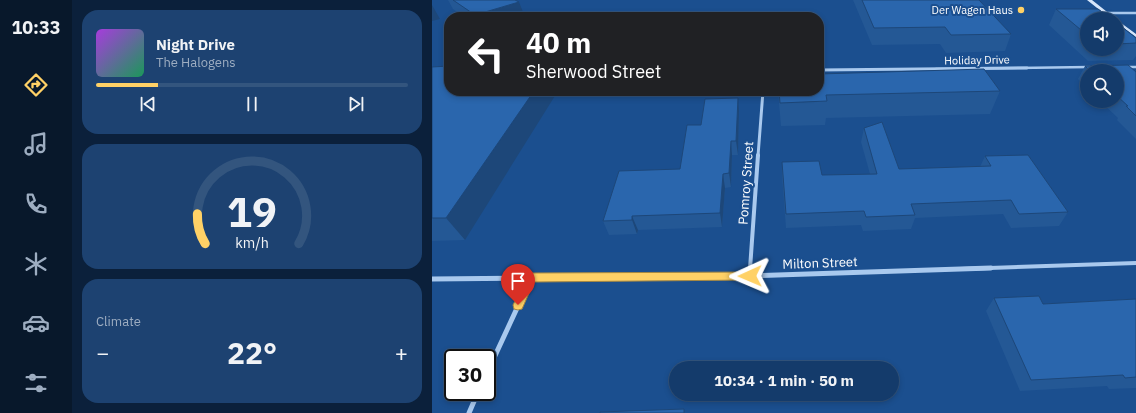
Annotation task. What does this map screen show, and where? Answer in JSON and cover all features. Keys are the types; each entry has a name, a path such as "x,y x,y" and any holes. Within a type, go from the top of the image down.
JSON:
{"main road":[{"path":"1089,0 1105,12"},
{"path":"1124,27 1136,36"}],"street":[{"path":"1124,13 1136,13"},
{"name":"Holiday Drive","path":"824,70 1080,67"},
{"path":"1124,67 1136,67"},
{"name":"Pomroy Street","path":"750,276 763,96"},
{"name":"Milton Street","path":"432,279 750,276 1136,264"},
{"path":"496,354 531,278"},
{"path":"469,413 474,401"}],"building":[{"path":"453,0 515,0 519,2 485,12 471,12"},
{"path":"862,0 979,0 1011,34 951,35 945,27 874,28"},
{"path":"1056,9 1098,9 1102,12 1080,12 1080,29"},
{"path":"1124,29 1136,38 1136,43 1124,44"},
{"path":"1124,65 1128,65 1136,72 1136,116 1124,102"},
{"path":"444,66 444,96 531,96 446,218 432,218 432,67"},
{"path":"984,69 1000,91 826,95 827,101 780,103 779,96 824,96 824,74"},
{"path":"738,98 736,141 731,141 729,173 723,174 720,213 632,216 632,220 603,221 619,171 680,169 687,125 701,125 705,99"},
{"path":"882,122 899,169 991,166 985,156 1028,155 1068,212 1019,214 1011,200 911,204 915,215 866,217 864,211 786,214 782,162 819,161 822,175 877,174 864,128"},
{"path":"1039,296 1043,304 1136,299 1136,377 1125,378 1123,375 1031,380 994,298"},
{"path":"684,409 684,413 600,413 600,412"}],"place":[{"name":"Der Wagen Haus","path":"1021,10"}],"route":[{"path":"518,305 531,278 750,276"}]}
